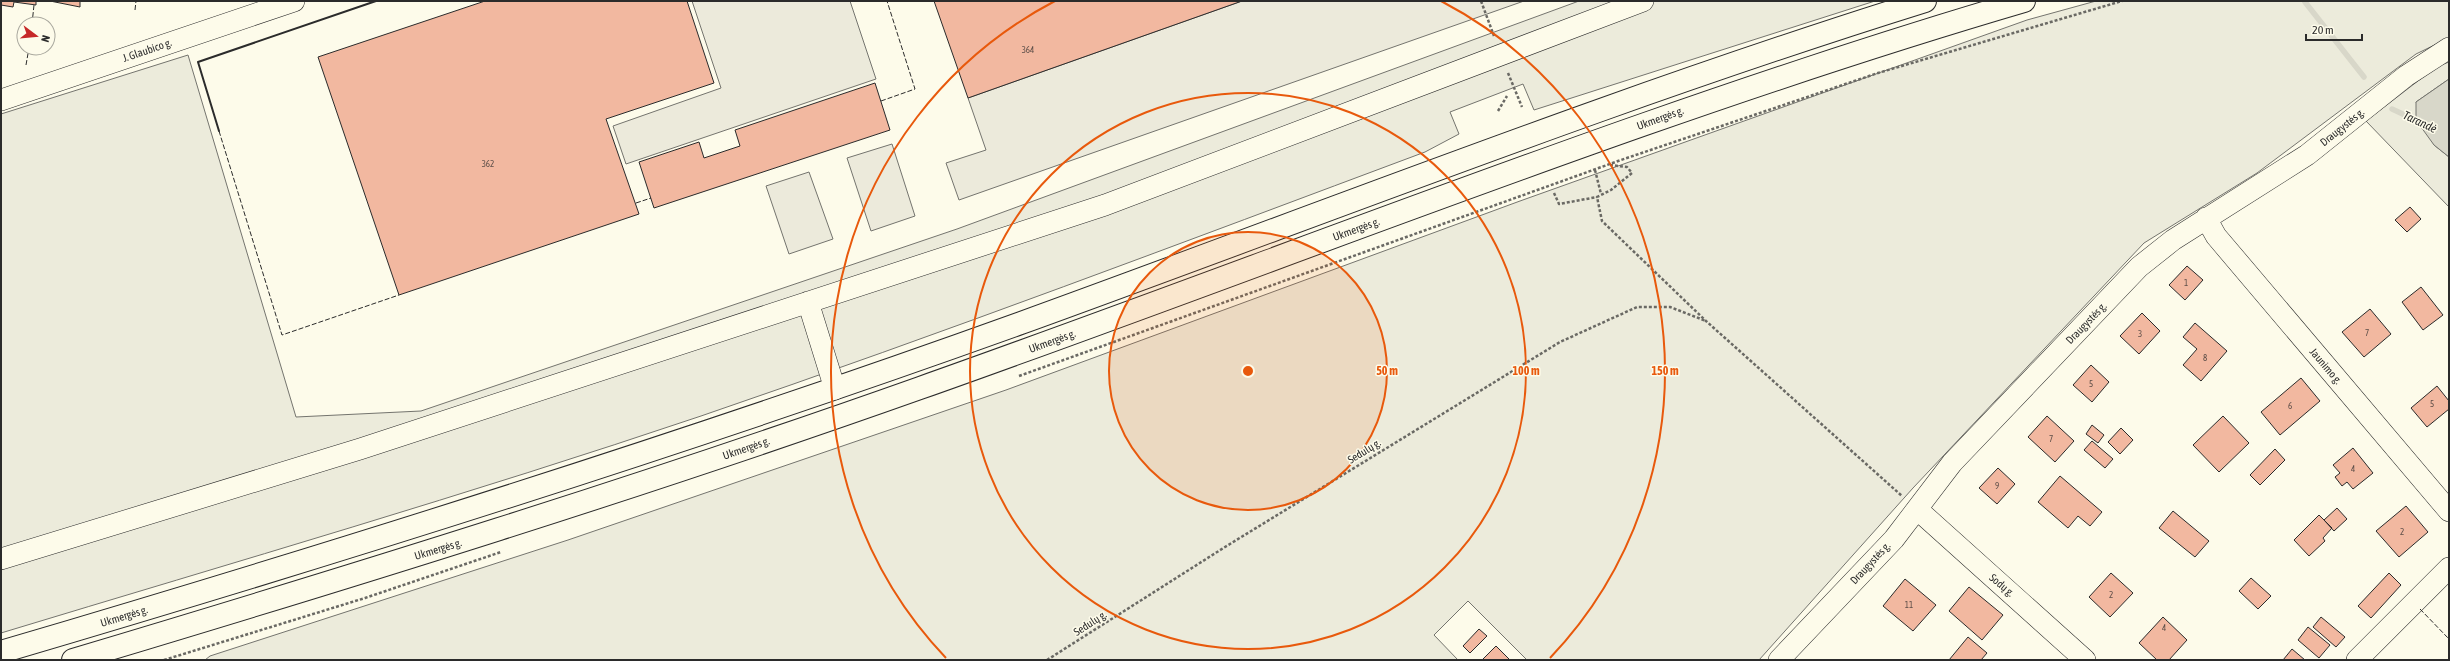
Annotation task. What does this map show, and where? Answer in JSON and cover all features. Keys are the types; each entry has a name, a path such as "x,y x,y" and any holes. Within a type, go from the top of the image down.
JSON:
{"highway":[{"name":"Ukmergės g.","path":"1,652 472,509 696,437 1021,323 1606,108 1834,29 1925,1"},
{"name":"Ukmergės g.","path":"73,660 481,536 710,461 1044,344 1696,105 2024,1"}],"street":[{"name":"J. Glaubico g.","path":"1,100 294,1"},
{"path":"1,559 360,449 1105,205 1643,1"},
{"name":"Draugystės g.","path":"1779,660 1894,539 1918,510 1929,492 1952,463 2139,267 2173,240 2206,218 2307,155 2406,76 2449,48"},
{"name":"Jaunimo g.","path":"2206,218 2216,236 2449,511"},
{"path":"808,302 835,389"},
{"name":"Sodų g.","path":"1918,510 2086,660"},
{"path":"2357,660 2449,568"}],"path":[{"path":"1562,182 1609,164 1878,73 2122,1"},
{"path":"1498,111 1507,96"},
{"path":"1554,193 1558,204 1597,197 1611,190 1632,173 1627,167 1609,164"},
{"path":"1594,170 1601,194"},
{"path":"1597,197 1602,220 1706,321 1918,510"},
{"name":"Sedulų g.","path":"1047,660 1225,547 1560,342 1637,307 1670,307 1706,321"}],"shaded area":[{"path":"692,1 850,1 876,79 626,164 613,126 721,88"},
{"path":"1242,1 1524,1 959,200 946,163 986,150 968,98"},
{"path":"1579,1 1875,1 1534,110 1523,84 1450,112 1459,134 1425,152 973,320 792,385 614,445 352,527 1,633 1,114 188,55 296,417 421,411 957,229"},
{"path":"2096,1 2449,1 2449,38 2416,54 2257,173 2144,243 1913,488 1759,660 1527,660 1468,601 1434,635 1458,660 205,660 210,656 568,540 1006,390 1520,201 2027,20"},
{"path":"2449,62 2449,79 2416,102 2434,145 2449,157 2449,207 2366,121 2436,67"},
{"path":"892,144 915,216 871,231 847,158"},
{"path":"809,172 833,239 789,254 766,186"}],"water":[{"path":"2449,79 2449,157 2434,145 2416,120 2416,102"}],"building":[{"path":"1,1 36,1 36,5 14,2 13,7 1,5"},
{"path":"50,1 80,1 80,7"},
{"path":"485,1 687,1 714,83 606,119 639,214 399,295 318,57"},
{"path":"934,1 1242,1 968,98"},
{"path":"875,83 890,130 654,208 639,162 699,142 704,158 740,146 735,130"},
{"path":"2410,207 2421,219 2407,232 2395,220"},
{"path":"2187,266 2203,280 2185,300 2169,285"},
{"path":"2421,287 2443,315 2423,330 2402,302"},
{"path":"2370,309 2391,334 2364,357 2342,332"},
{"path":"2142,313 2160,331 2139,354 2120,336"},
{"path":"2195,323 2227,351 2201,381 2183,365 2197,349 2183,337"},
{"path":"2091,365 2109,382 2092,402 2073,385"},
{"path":"2301,378 2320,401 2280,435 2261,412"},
{"path":"2437,386 2449,401 2449,409 2427,427 2411,408"},
{"path":"2047,416 2074,441 2055,462 2028,437"},
{"path":"2223,416 2249,443 2219,472 2193,445"},
{"path":"2092,425 2104,435 2098,443 2086,434"},
{"path":"2121,428 2133,440 2120,454 2108,442"},
{"path":"2092,441 2113,459 2105,468 2084,450"},
{"path":"2353,448 2373,473 2353,489 2347,482 2342,486 2335,477 2340,473 2333,465"},
{"path":"2275,449 2285,460 2260,485 2250,475"},
{"path":"1998,468 2015,484 1997,504 1979,488"},
{"path":"2060,476 2102,512 2090,526 2078,516 2068,528 2038,502"},
{"path":"2406,506 2428,532 2399,557 2376,531"},
{"path":"2337,508 2347,519 2334,531 2324,520"},
{"path":"2173,511 2209,541 2195,557 2159,528"},
{"path":"2319,515 2332,528 2323,538 2325,541 2309,556 2294,540"},
{"path":"2111,573 2133,593 2110,617 2089,597"},
{"path":"2389,573 2401,585 2371,618 2358,606"},
{"path":"2251,578 2271,596 2258,609 2239,591"},
{"path":"1905,579 1936,605 1913,631 1883,606"},
{"path":"1969,587 2003,615 1982,640 1949,611"},
{"path":"2163,617 2187,640 2169,660 2157,660 2139,643"},
{"path":"2321,617 2345,637 2336,647 2313,627"},
{"path":"2308,627 2330,645 2319,658 2298,640"},
{"path":"1479,629 1487,636 1470,653 1463,646"},
{"path":"1968,637 1987,653 1981,660 1949,660"},
{"path":"1496,646 1510,660 1482,660"},
{"path":"2292,649 2305,660 2283,660"}],"waterway":[{"name":"Tarandė","path":"2305,2 2364,77"},
{"name":"Tarandė","path":"2392,109 2422,123"}],"fence":[{"path":"135,10 136,1"},
{"path":"881,101 915,89 887,1"},
{"path":"33,16 34,5"},
{"path":"26,65 28,56"},
{"path":"219,131 282,335 399,295"},
{"path":"636,203 651,198"},
{"path":"2420,609 2449,639"}],"wall":[{"path":"219,131 198,62 376,1"}]}
